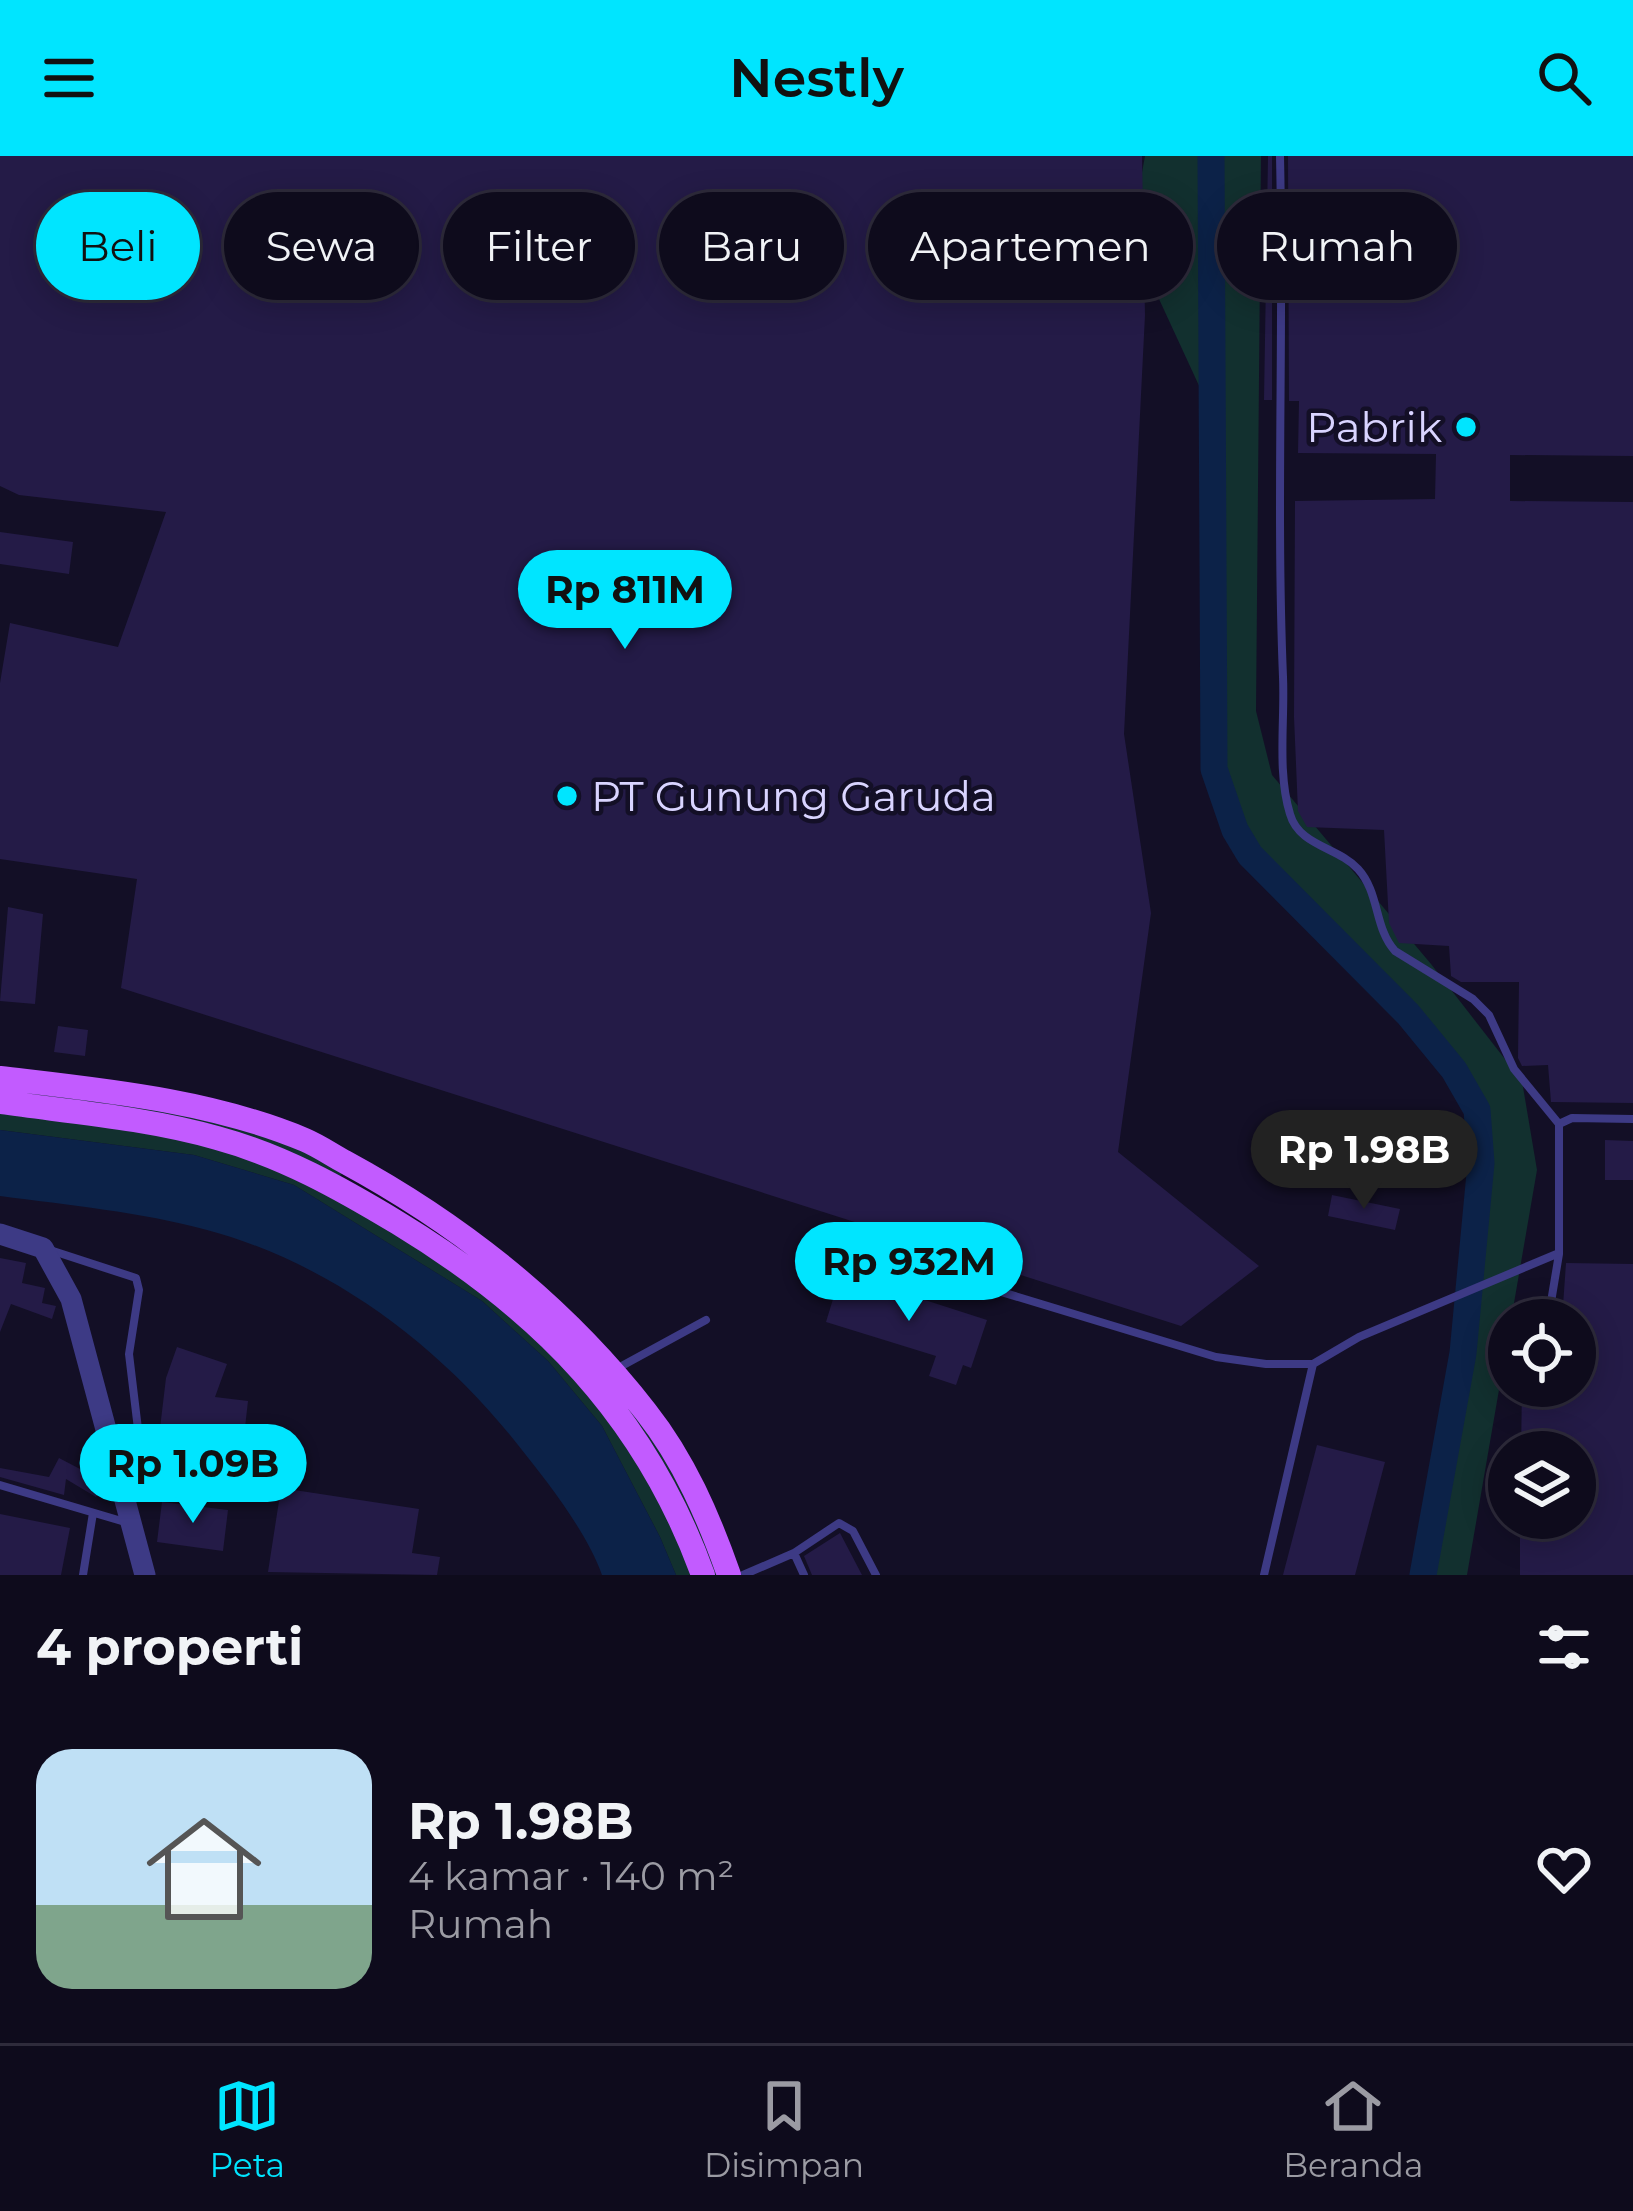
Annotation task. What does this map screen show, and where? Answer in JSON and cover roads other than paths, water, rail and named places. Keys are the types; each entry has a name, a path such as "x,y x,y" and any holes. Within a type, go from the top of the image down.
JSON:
{"main road":[{"path":"0,1078 213,1111 305,1140 341,1174 465,1251 502,1293 648,1414 680,1464 729,1575"},
{"path":"0,1102 214,1137 341,1174"},
{"path":"604,1379 662,1484 703,1575"}],"street":[{"path":"0,1234 43,1248 71,1299 145,1575"}],"lane":[{"path":"1280,156 1281,633 1288,811 1306,838 1342,854 1361,871 1374,893 1386,941 1473,999 1489,1015 1514,1069 1559,1124 1559,1253 1551,1299"},
{"path":"1559,1124 1572,1118 1633,1119"},
{"path":"843,1244 1216,1357 1266,1364 1313,1364 1358,1337 1559,1253"},
{"path":"43,1248 136,1278 139,1290 129,1354 138,1429"},
{"path":"604,1379 642,1352 706,1320"},
{"path":"1264,1575 1313,1364"},
{"path":"0,1485 132,1524"},
{"path":"83,1575 93,1513"},
{"path":"743,1575 794,1553 835,1524 854,1531 876,1575"},
{"path":"794,1553 804,1575"}],"water":[{"path":"0,1130 194,1155 294,1185 482,1301 548,1361 602,1426 676,1575 602,1575 565,1507 487,1409 418,1342 339,1286 253,1245 207,1230 0,1196"}],"waterway":[{"path":"1211,156 1214,769 1235,830 1250,855 1408,1014 1454,1070 1477,1110 1481,1163 1463,1353 1423,1575"}],"place":[{"name":"Pabrik","path":"1466,427"},
{"name":"PT Gunung Garuda","path":"567,796"}]}
